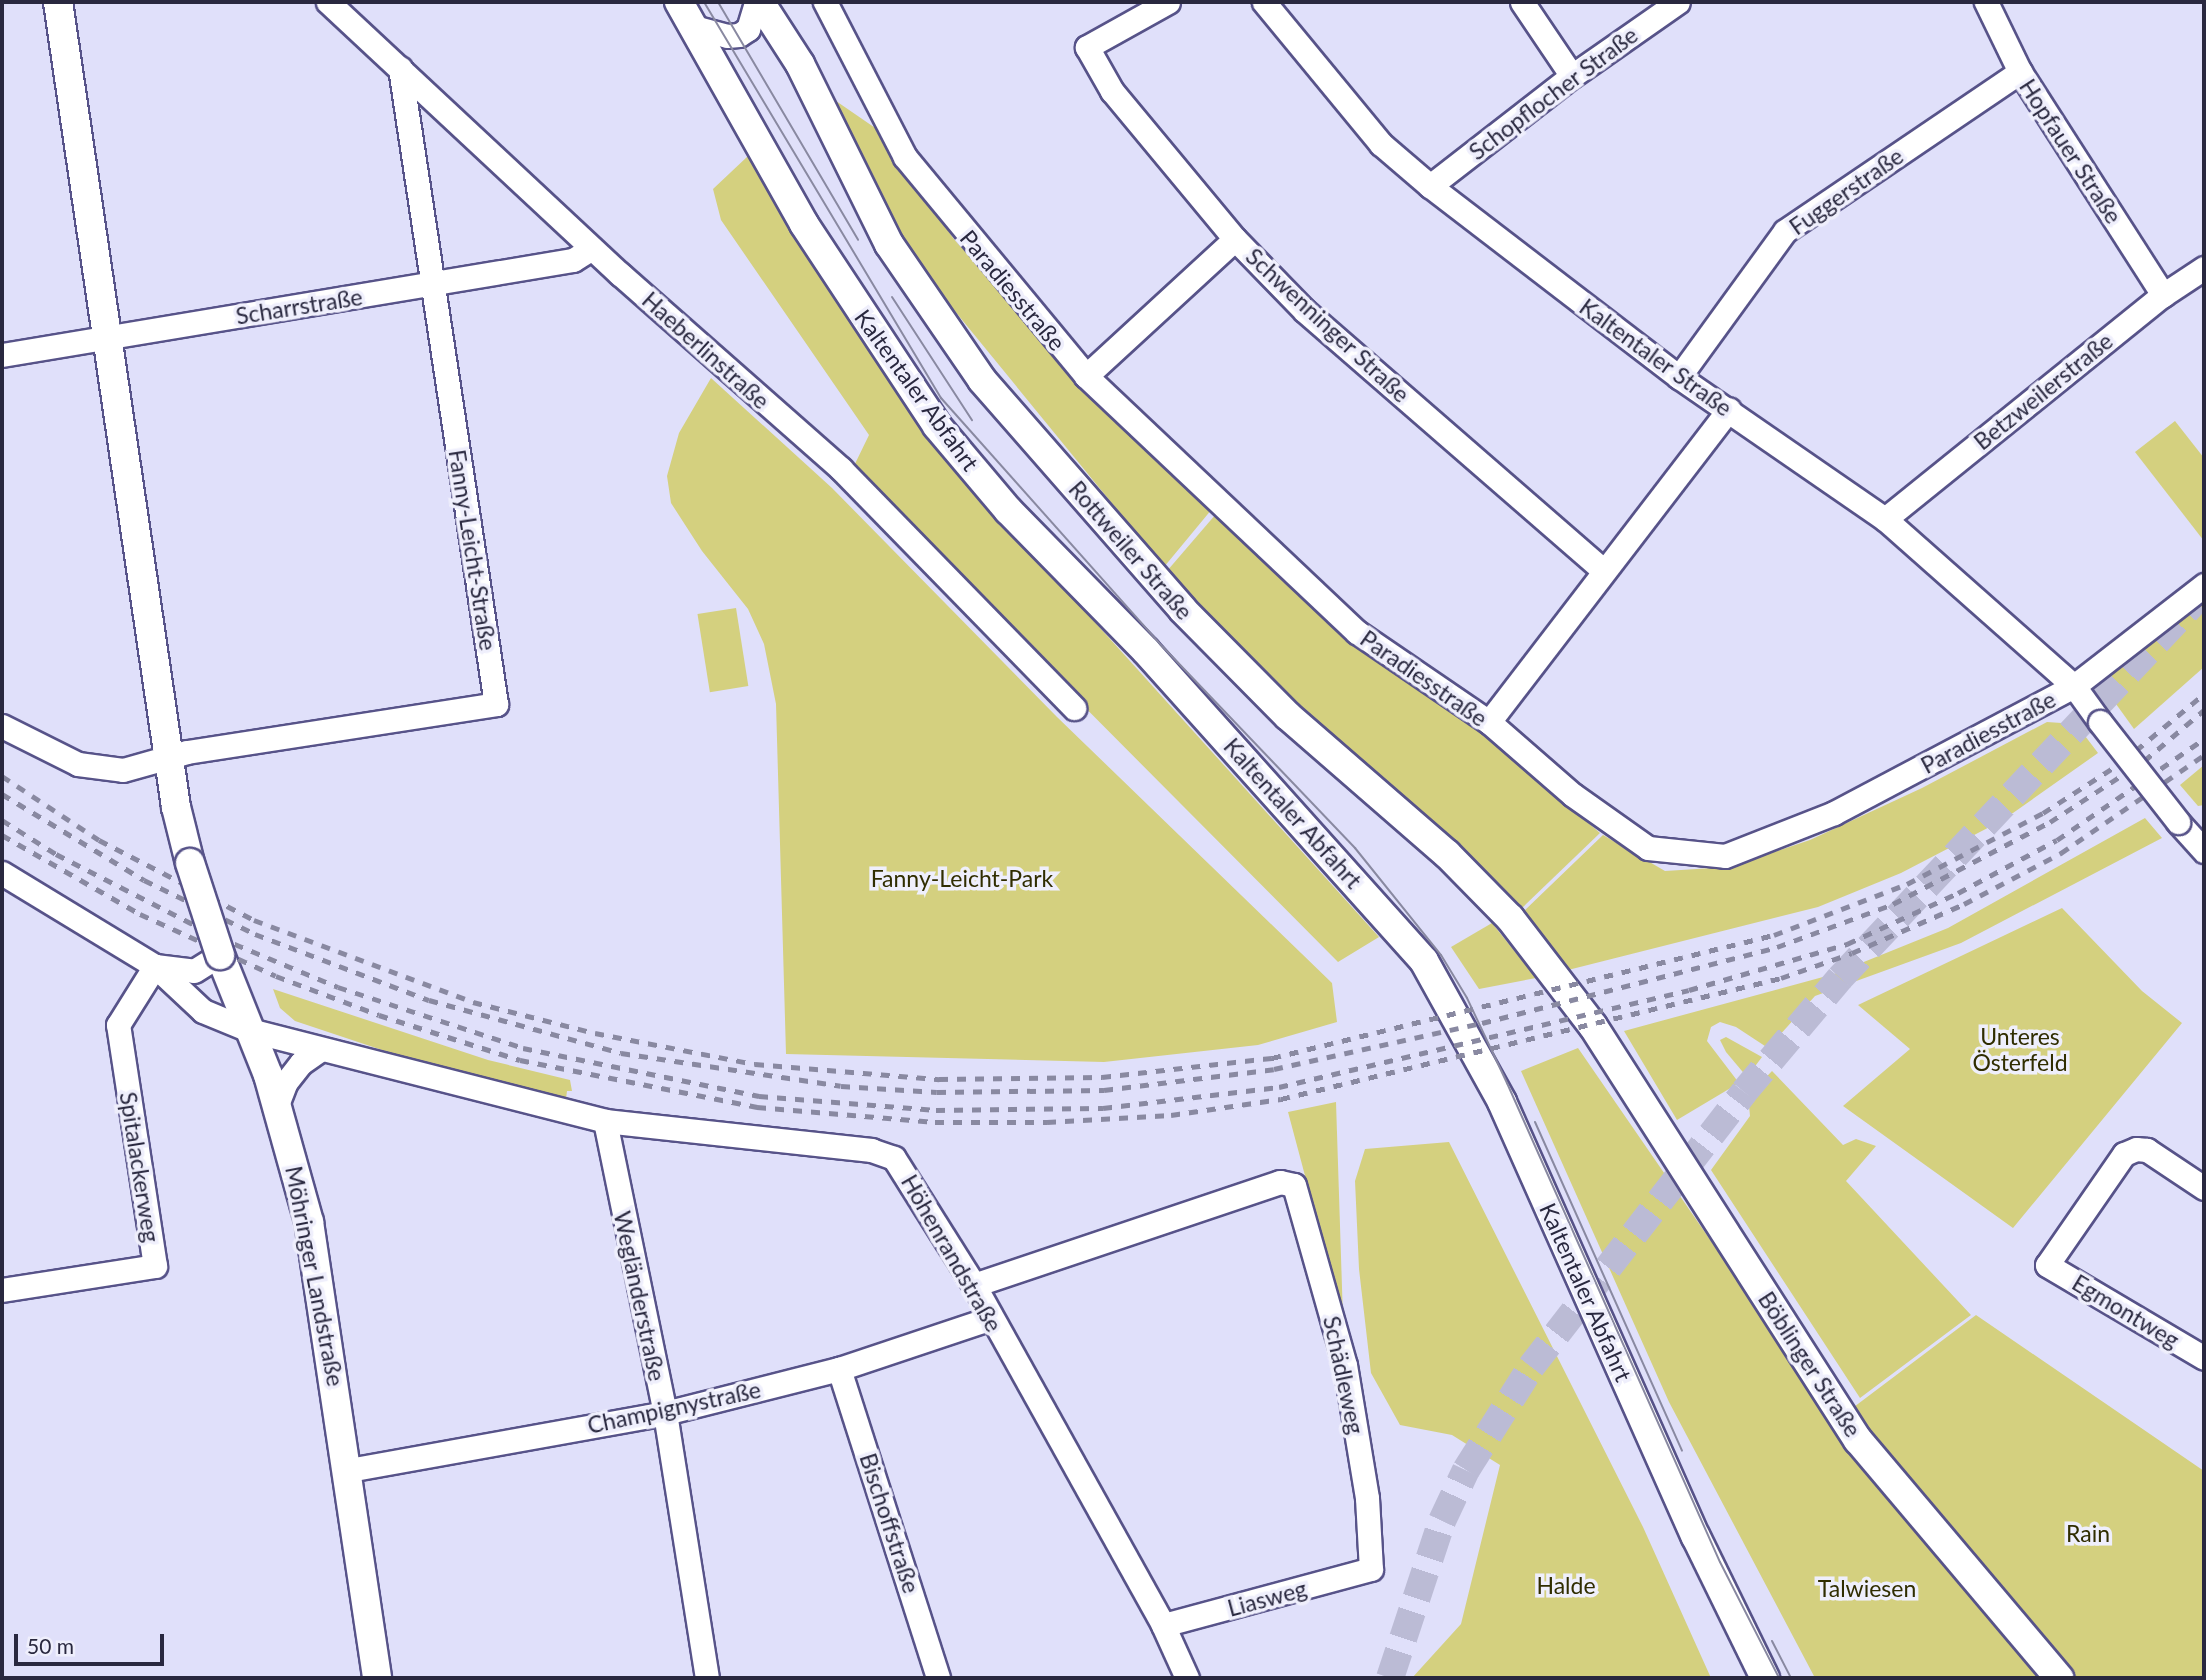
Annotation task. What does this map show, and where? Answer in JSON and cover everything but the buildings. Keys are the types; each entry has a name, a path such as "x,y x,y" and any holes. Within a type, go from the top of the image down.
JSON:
{"main road":[{"name":"Möhringer Landstraße","path":"58,2 176,807 190,863 224,967 278,1105 320,1277 377,1678"},
{"path":"679,2 694,27"},
{"name":"Rottweiler Straße","path":"758,2 800,64 889,244 982,380 1192,620 1288,716 1490,895 1593,1026"},
{"name":"Kaltentaler Abfahrt","path":"694,27 804,224 937,426 1008,510 1146,651 1424,961 1502,1102 1696,1538 1765,1678"},
{"name":"Böblinger Straße","path":"1593,1026 1858,1440 2059,1678"}],"street":[{"name":"Haeberlinstraße","path":"328,2 592,248 841,469 1074,708"},
{"name":"Rottweiler Straße","path":"694,27 739,35 748,29 758,2"},
{"name":"Paradiesstraße","path":"825,2 905,157 1086,376 1357,632 1489,722 1573,795 1648,848 1725,856 1834,813 2074,686 2204,585"},
{"name":"Schwenninger Straße","path":"1168,2 1087,47 1112,91 1235,239 1305,311 1604,571"},
{"name":"Kaltentaler Straße","path":"1264,2 1381,144 1430,186 1679,377 1885,519 2074,686 2178,822 2204,851"},
{"path":"1522,2 1572,76"},
{"name":"Schopflocher Straße","path":"1430,186 1572,76 1678,2"},
{"name":"Hopfauer Straße","path":"1986,2 2020,72 2163,295"},
{"name":"Fanny-Leicht-Straße","path":"4,732 78,764 104,770 123,770 169,756 496,704 400,68"},
{"name":"Fuggerstraße","path":"1679,377 1785,231 2020,72"},
{"path":"1086,376 1235,239"},
{"name":"Scharrstraße","path":"2,355 573,260 592,248"},
{"name":"Betzweilerstraße","path":"1885,519 2163,295 2204,268"},
{"path":"1489,722 1729,409"},
{"name":"Höhenrandstraße","path":"2,873 155,966 203,1011 249,1030 605,1121 883,1152 903,1168 974,1285 1163,1625 1187,1678"},
{"path":"155,966 194,971 224,967"},
{"name":"Spitalackerweg","path":"2,1290 156,1266 118,1025 155,966"},
{"path":"278,1105 286,1082 301,1063 321,1049"},
{"name":"Wegländerstraße","path":"605,1121 666,1413 707,1678"},
{"name":"Egmontweg","path":"2204,1188 2147,1150 2136,1149 2124,1154 2047,1265 2204,1358"},
{"name":"Schädleweg","path":"974,1285 1280,1182 1294,1185 1345,1365 1367,1498 1371,1569"},
{"name":"Champignystraße","path":"349,1470 666,1413 839,1369 991,1318"},
{"name":"Bischoffstraße","path":"839,1369 939,1678"},
{"name":"Liasweg","path":"1163,1625 1371,1569"}],"green space":[{"path":"836,101 884,134 953,238 1115,417 1212,509 1164,567 918,266"},
{"path":"748,156 898,395 962,475 1379,937 1338,962 851,472 869,435 721,220 713,189"},
{"name":"Fanny-Leicht-Park","path":"711,378 832,488 1057,717 1332,983 1337,1022 1258,1045 1104,1062 786,1054 776,704 764,644 748,609 702,551 671,503 667,476 679,433"},
{"path":"2175,421 2204,458 2204,541 2135,452"},
{"path":"1216,514 1476,726 1600,833 1522,908 1322,729 1167,571"},
{"path":"2204,597 2204,667 2134,729 2098,679"},
{"path":"736,608 748,686 710,692 697,614"},
{"path":"2047,722 2076,724 2098,753 2003,820 1901,873 1818,907 1568,970 1523,912 1603,835 1665,871 1729,867 1810,840 1922,788"},
{"path":"2204,765 2204,805 2198,806 2180,785"},
{"path":"2145,818 2162,838 1961,943 1815,996 1768,1048 1736,1027 1720,1022 1711,1027 1707,1041 1739,1083 1677,1120 1624,1031 1834,974 1948,928"},
{"name":"Unteres Österfeld","path":"2062,908 2142,991 2182,1023 2013,1228 1843,1106 1910,1049 1858,1005"},
{"path":"1492,923 1536,978 1479,989 1451,947"},
{"path":"273,989 488,1060 570,1080 572,1091 567,1091 566,1099 421,1063 295,1021 280,1008"},
{"path":"1726,1037 1762,1057 1747,1077 1726,1052 1720,1040"},
{"path":"1578,1048 1733,1273 1830,1425 1976,1315 2204,1471 2204,1678 1815,1678 1669,1402 1521,1071"},
{"path":"1772,1071 1843,1145 1856,1139 1876,1146 1846,1181 1971,1315 1860,1398 1711,1170 1750,1116 1748,1096"},
{"path":"1336,1102 1343,1318 1288,1112"},
{"name":"Halde","path":"1449,1142 1643,1527 1711,1678 1412,1678 1461,1624 1500,1465 1452,1435 1400,1425 1371,1373 1359,1269 1355,1181 1365,1149"}],"tunnel":[{"path":"1390,1678 1442,1521 1466,1470 1531,1367 1744,1092 1840,978 2195,601"}],"tram line":[{"path":"704,2 941,398 1163,647 1355,848 1441,955 1467,998 1507,1083 1720,1562 1779,1678"},
{"path":"718,2 858,240"},
{"path":"892,297 972,420"},
{"path":"1535,1122 1682,1451"},
{"path":"1772,1641 1791,1678"}],"railway":[{"path":"2,776 99,840 254,920 473,1002 595,1033 755,1064 939,1079 1102,1077 1272,1058 1774,935 1907,884 2043,813 2122,762 2204,694"},
{"path":"2,794 144,880 255,934 429,1000 621,1053 841,1086 937,1092 1104,1090 1274,1069 1482,1023 1777,947 1893,904 2050,822 2144,761 2204,710"},
{"path":"2,820 56,854 218,937 338,987 523,1048 759,1096 936,1110 1103,1108 1279,1087 1689,990 1847,944 1958,893 2057,840 2204,739"},
{"path":"2,835 140,914 276,976 379,1015 520,1060 757,1107 935,1122 1047,1122 1171,1115 1281,1099 1781,978 1852,953 1964,904 2061,853 2204,755"}],"park label":[{"name":"Rain","path":"2088,1533"},
{"name":"Talwiesen","path":"1867,1588"}]}
